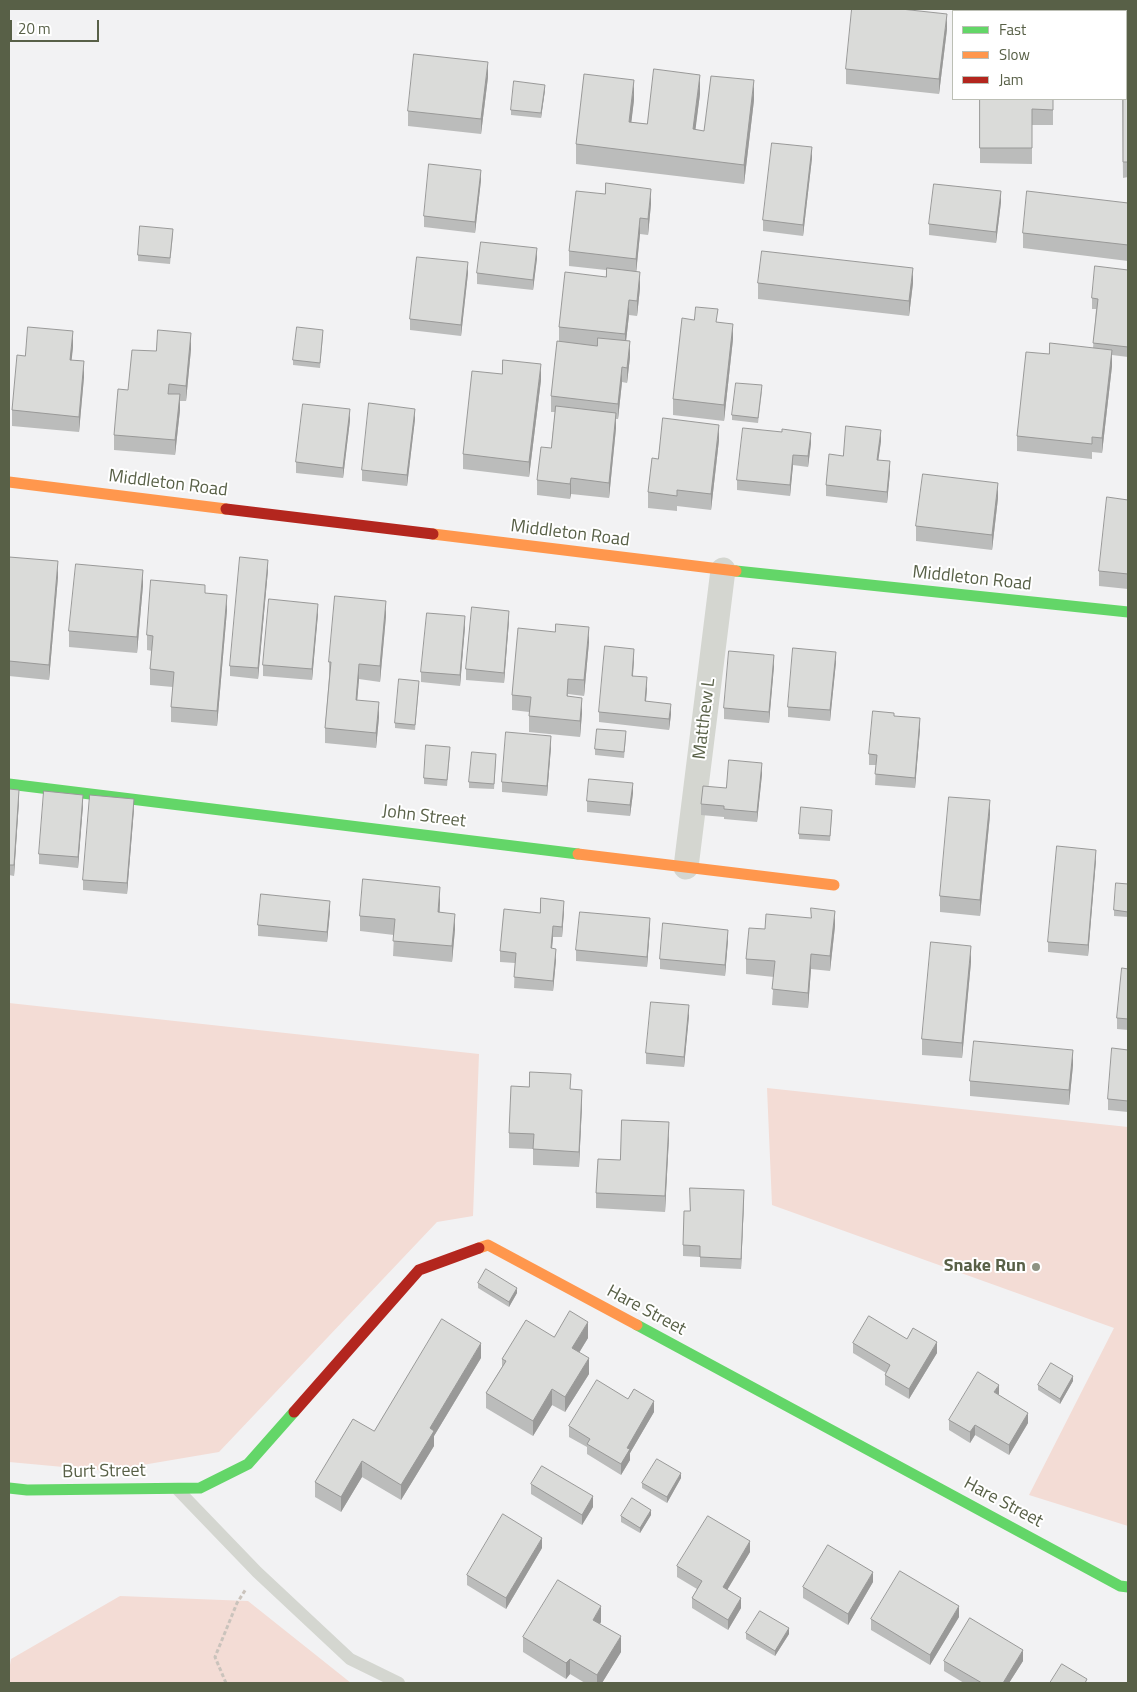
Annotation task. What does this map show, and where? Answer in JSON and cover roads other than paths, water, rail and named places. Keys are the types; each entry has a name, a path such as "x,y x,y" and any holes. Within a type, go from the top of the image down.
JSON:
{"street":[{"name":"Middleton Road","path":"9,482 723,570 1128,612"},
{"name":"Matthew L","path":"686,867 723,570"},
{"name":"John Street","path":"9,784 834,885"},
{"name":"Hare Street","path":"200,1488 248,1464 419,1270 488,1245 1120,1586 1128,1587"},
{"name":"Burt Street","path":"9,1488 27,1490 200,1488"}],"lane":[{"path":"176,1488 257,1572 350,1659 399,1683"}],"place":[{"name":"Snake Run","path":"1036,1267"}]}
